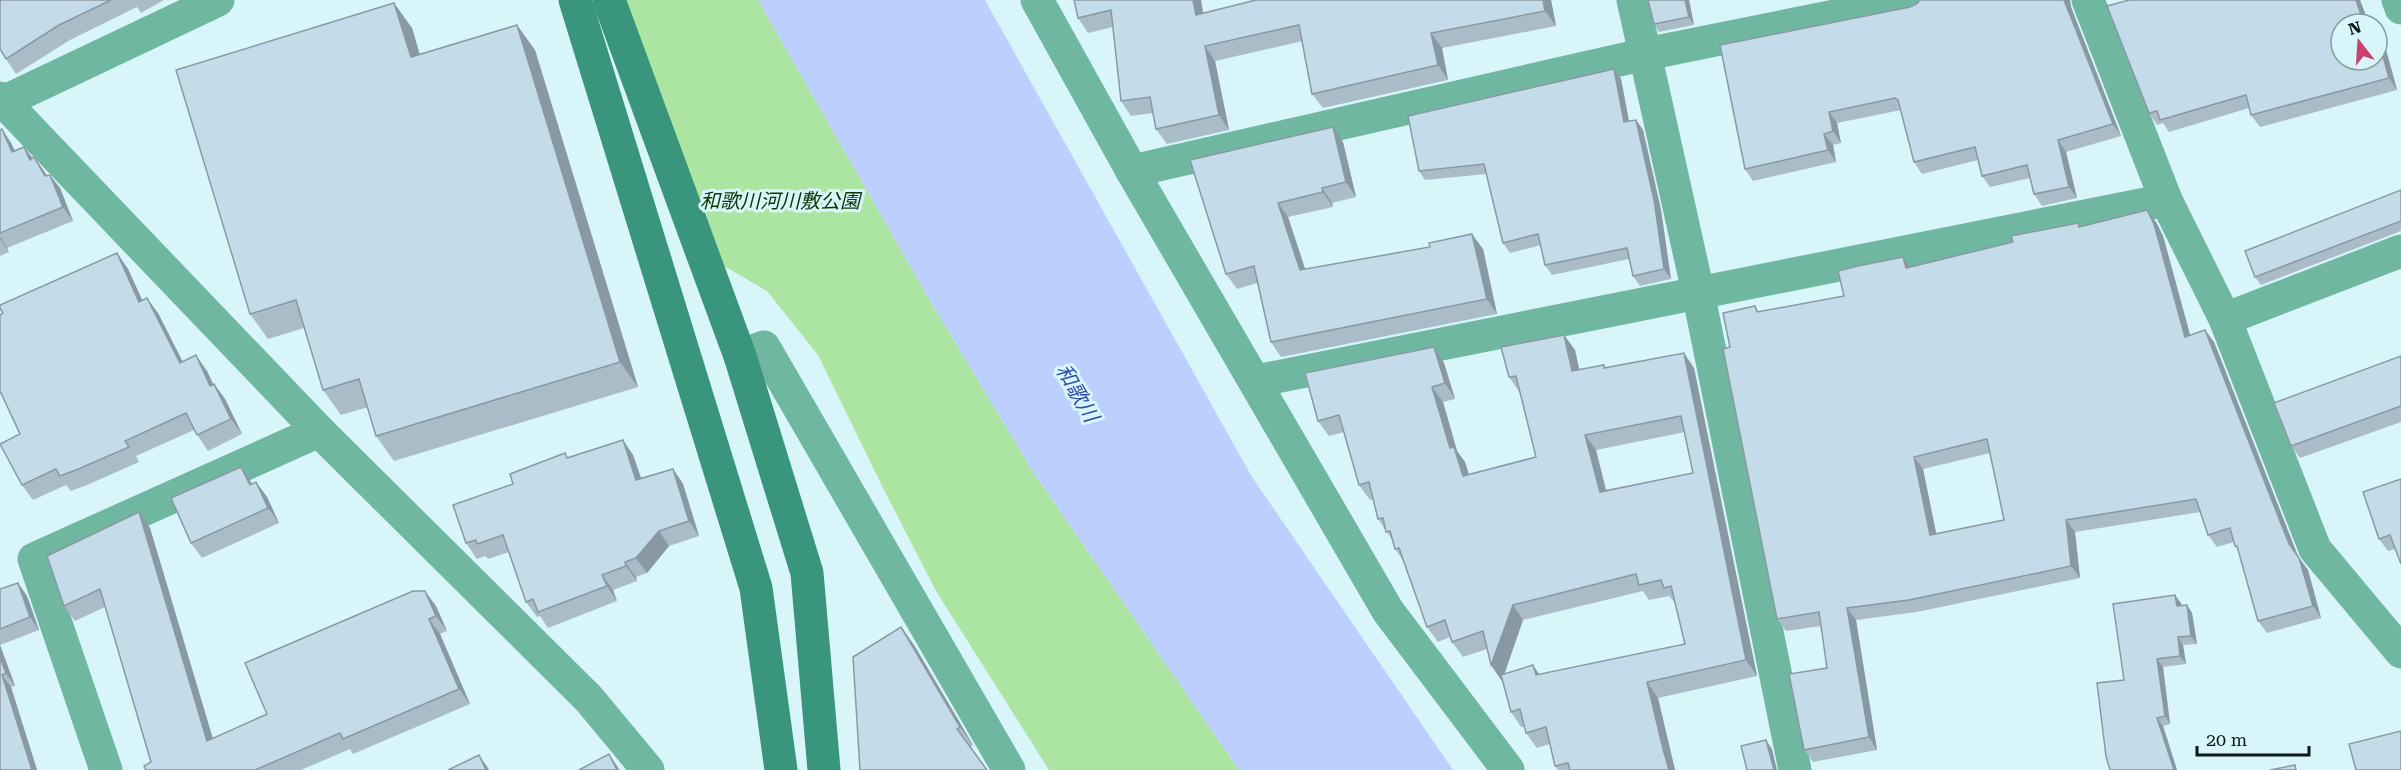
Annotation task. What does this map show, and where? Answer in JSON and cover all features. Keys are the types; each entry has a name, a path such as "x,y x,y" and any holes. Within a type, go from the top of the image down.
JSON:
{"street":[{"path":"218,0 2,100 319,431 589,699 648,770"},
{"path":"574,0 756,588 781,770"},
{"path":"609,0 740,356 807,573 824,770"},
{"path":"1037,0 1132,171 1388,611 1508,770"},
{"path":"1633,0 1698,292 1796,770"},
{"path":"1132,171 1646,54 1914,0"},
{"path":"2088,0 2166,200 2225,319 2315,549 2401,652"},
{"path":"2398,0 2401,8"},
{"path":"1256,381 2166,200"},
{"path":"2225,319 2401,251"},
{"path":"740,356 764,347 1009,770"},
{"path":"106,770 34,559 319,431"}],"green space":[{"name":"和歌川河川敷公園","path":"622,0 758,0 929,299 1033,472 1239,770 1049,770 936,591 818,355 767,291 717,262"}],"water":[{"name":"和歌川","path":"758,0 985,0 1252,477 1453,770 1239,770 1033,472 929,299"}],"building":[{"path":"0,0 111,0 59,25 6,59 0,49"},
{"path":"1074,0 1193,0 1196,15 1256,0 1543,0 1545,11 1431,33 1438,65 1312,94 1299,25 1205,46 1219,115 1156,129 1150,97 1121,101 1111,10 1078,18"},
{"path":"1648,0 1685,0 1689,17 1654,24"},
{"path":"1919,0 2064,0 2113,124 2058,140 2069,187 2034,194 2027,165 1982,176 1975,147 1914,162 1898,100 1895,98 1829,112 1833,131 1824,134 1828,150 1745,169 1720,45 1910,7"},
{"path":"2129,0 2356,0 2360,12 2329,12 2329,72 2387,72 2389,78 2251,115 2246,95 2160,120 2157,111 2149,113 2107,6"},
{"path":"394,3 411,57 517,25 620,362 376,436 359,379 323,390 296,300 250,314 176,70"},
{"path":"1614,69 1624,122 1636,120 1654,200 1664,269 1633,276 1627,248 1545,265 1538,234 1503,243 1484,164 1419,171 1408,116"},
{"path":"1333,127 1346,182 1322,188 1323,192 1278,203 1300,270 1430,247 1429,243 1472,234 1487,299 1271,342 1254,266 1226,274 1190,160"},
{"path":"2,129 12,152 24,147 30,160 34,157 45,176 50,175 63,207 0,233 0,130"},
{"path":"2401,190 2401,221 2255,277 2245,251"},
{"path":"2147,210 2154,224 2185,337 2205,330 2289,544 2299,558 2313,606 2258,621 2230,528 2208,535 2196,499 2066,520 2071,566 1909,600 1847,608 1869,737 1804,750 1789,674 1827,668 1819,612 1777,619 1723,349 1730,347 1723,313 1755,306 1757,312 1844,296 1838,271 1858,266 1903,257 1906,268 2013,242 2011,236 2078,223 2079,227","holes":["1987,439 2004,520 1930,535 1914,457"]},
{"path":"117,253 139,302 147,298 180,363 196,355 210,386 214,384 231,419 197,435 186,413 125,441 129,447 60,476 56,469 22,485 0,444 20,434 0,391 0,315 3,313 0,305"},
{"path":"1564,335 1572,371 1604,365 1604,368 1684,353 1746,660 1647,682 1669,770 1570,770 1568,763 1555,766 1546,727 1526,733 1520,709 1511,712 1501,675 1533,665 1536,675 1685,644 1671,586 1664,588 1661,580 1639,585 1636,574 1513,605 1491,665 1483,631 1452,642 1445,620 1427,627 1399,548 1395,549 1390,531 1386,532 1383,518 1378,519 1369,482 1359,485 1339,415 1318,421 1305,373 1434,347 1445,383 1432,387 1450,448 1454,447 1463,476 1536,457 1516,376 1509,377 1501,347","holes":["1681,416 1693,473 1600,492 1585,435"]},
{"path":"2401,356 2401,406 2291,446 2274,403"},
{"path":"623,440 636,480 673,469 689,521 659,531 636,558 625,562 626,566 602,575 607,586 538,612 533,599 526,602 503,535 477,544 476,540 466,543 453,505 513,484 510,474 565,453 567,458"},
{"path":"241,467 250,485 256,482 268,508 191,543 171,498"},
{"path":"2401,479 2401,564 2390,535 2379,539 2363,492"},
{"path":"139,512 207,741 267,714 245,663 413,591 425,591 436,616 429,619 459,689 343,739 340,733 255,770 146,770 144,766 151,762 100,589 64,606 47,556"},
{"path":"18,583 30,617 0,629 0,589"},
{"path":"2175,595 2177,606 2187,605 2191,636 2178,637 2180,656 2157,659 2165,716 2157,718 2174,770 2110,770 2106,756 2097,683 2124,680 2113,604"},
{"path":"901,627 960,727 957,729 987,770 860,770 853,657"},
{"path":"0,657 6,673 2,675 32,770 0,770"},
{"path":"2401,731 2401,770 2356,770 2349,744"},
{"path":"1766,740 1774,770 1747,770 1741,746"},
{"path":"609,754 617,770 579,770"},
{"path":"479,755 486,770 448,770"},
{"path":"2295,765 2296,770 2270,770"}]}
